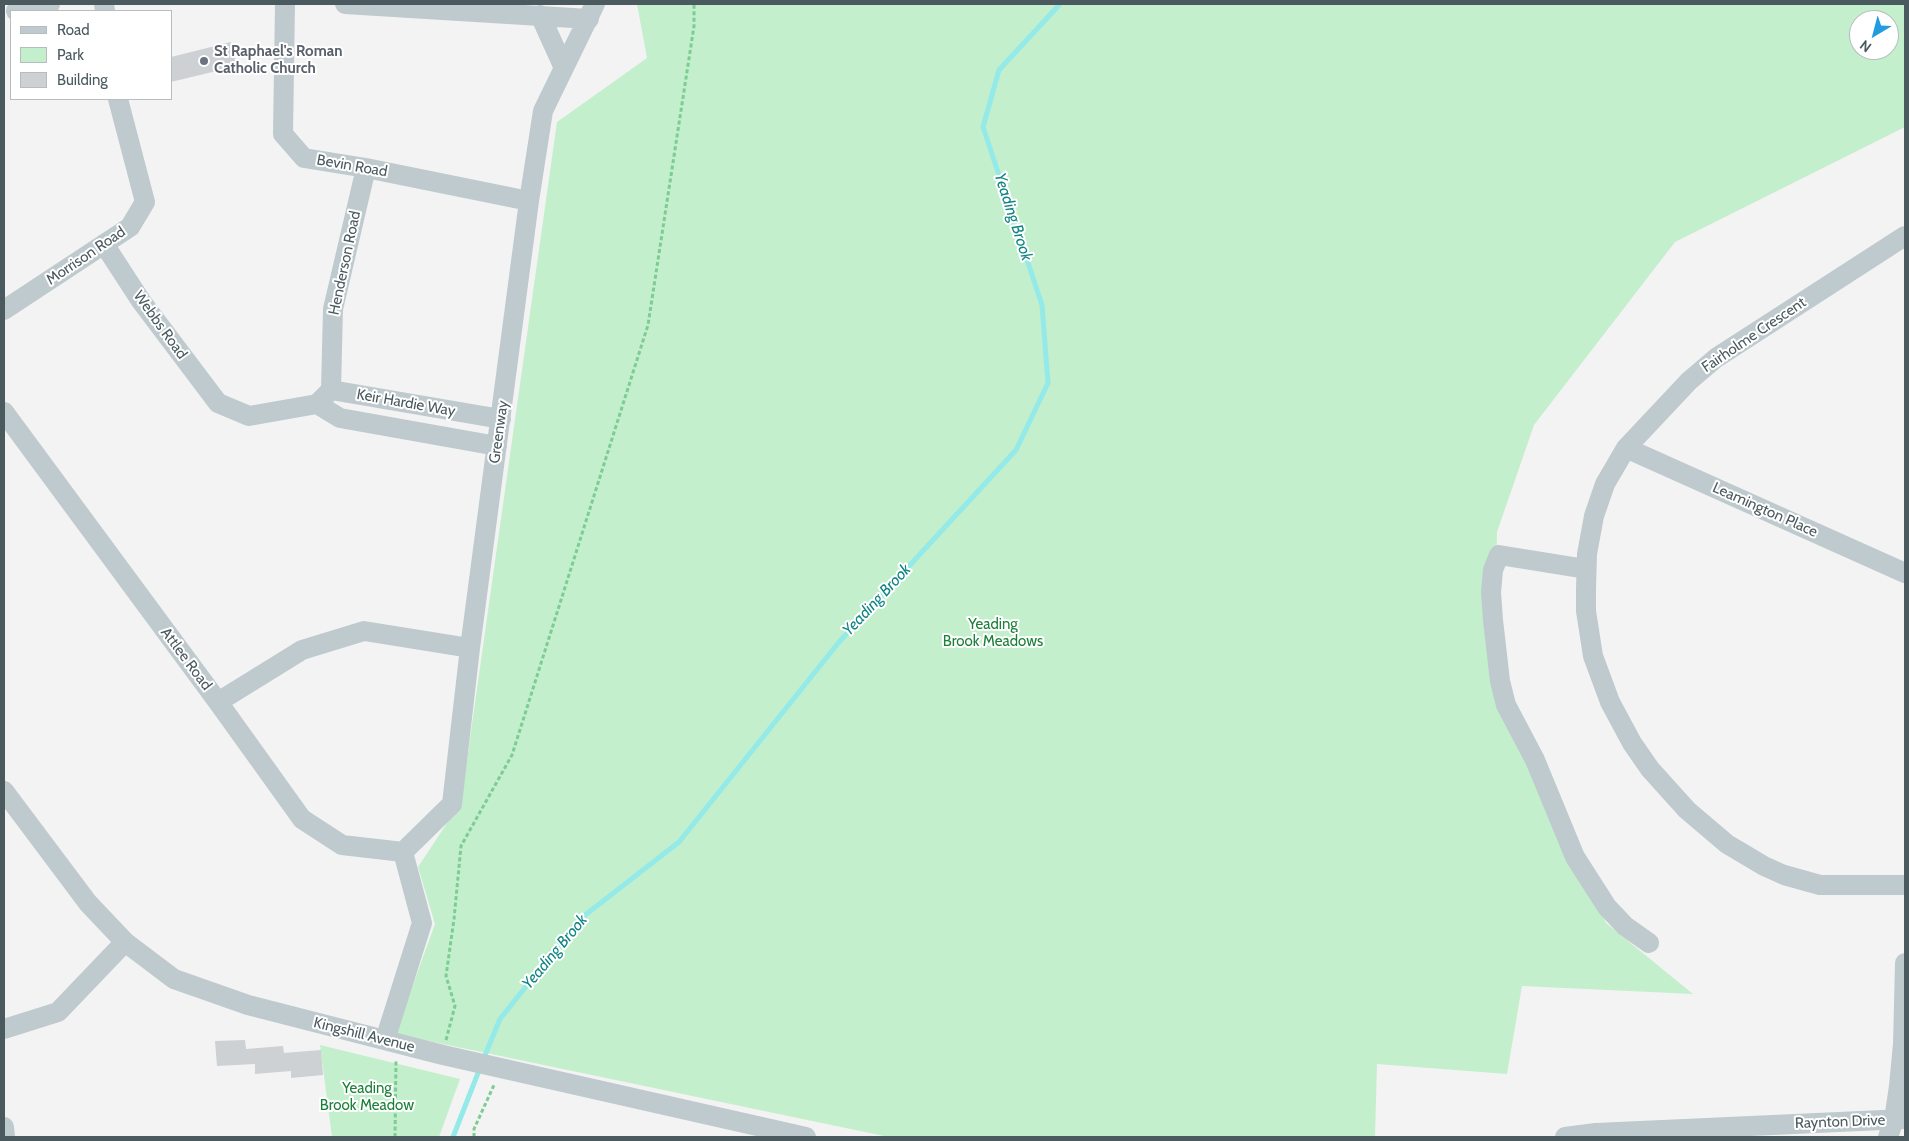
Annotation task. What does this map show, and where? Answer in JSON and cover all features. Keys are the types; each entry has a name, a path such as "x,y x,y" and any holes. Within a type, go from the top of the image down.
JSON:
{"street":[{"path":"21,10 50,4"},
{"name":"Bevin Road","path":"285,4 284,134 304,158 366,168 529,201"},
{"path":"344,4 540,15 592,11"},
{"name":"Greenway","path":"403,852 452,804 470,648 542,111 592,11"},
{"path":"540,15 564,68"},
{"name":"Morrison Road","path":"4,310 130,227 146,202 118,100"},
{"name":"Henderson Road","path":"331,390 333,309 366,168"},
{"name":"Fairholme Crescent","path":"1905,236 1716,358 1689,381 1626,448 1605,484 1598,501 1590,534 1586,568 1586,611 1589,634 1600,678 1610,702 1632,743 1650,769 1687,810 1727,844 1764,866 1784,875 1820,885 1905,885"},
{"name":"Webbs Road","path":"104,244 141,301 218,403 249,416 316,404"},
{"path":"316,404 331,390"},
{"name":"Keir Hardie Way","path":"331,390 501,419"},
{"name":"Keir Hardie Way","path":"316,404 340,418 497,446"},
{"name":"Attlee Road","path":"4,412 302,819 342,844 403,852"},
{"name":"Leamington Place","path":"1626,448 1905,572"},
{"path":"1586,568 1499,555 1493,570 1491,592 1492,620 1500,681 1506,705 1535,760 1575,857 1607,907 1625,926 1649,944"},
{"path":"218,702 302,650 364,631 470,648"},
{"name":"Kingshill Avenue","path":"4,791 88,903 125,942 174,979 248,1005 451,1057 806,1137"},
{"path":"392,1042 422,923 403,852"},
{"path":"4,1029 58,1012 125,942"},
{"path":"1896,1125 1903,1044 1905,963"},
{"name":"Raynton Drive","path":"1565,1137 1596,1133 1896,1125"},
{"path":"4,1127 5,1137"}],"path":[{"path":"451,1057 455,1006 446,976 461,846 512,755 648,325 694,26 694,4"},
{"path":"392,1042 396,1058 395,1137"},
{"path":"474,1137 474,1129 503,1069"}],"green space":[{"name":"Yeading Brook Meadows","path":"637,4 1905,4 1905,127 1675,242 1534,425 1497,532 1495,667 1606,923 1693,994 1522,986 1507,1074 1377,1064 1375,1137 889,1137 395,1034 435,924 418,867 461,802 557,122 647,58"},
{"name":"Yeading Brook Meadow","path":"320,1045 460,1079 439,1137 332,1137"}],"building":[{"name":"St Raphael's Roman Catholic Church","path":"231,42 237,66 172,82 172,57"},
{"path":"245,1040 246,1049 283,1046 284,1053 321,1050 323,1075 291,1078 291,1071 255,1074 255,1064 217,1066 215,1041"}],"waterway":[{"name":"Yeading Brook","path":"483,1060 500,1019 580,919 679,842 839,642 1016,450 1048,383 1042,305 983,127 999,70 1060,4"},
{"name":"Yeading Brook","path":"453,1137 480,1068"}],"place":[{"name":"St Raphael's Roman Catholic Church","path":"204,61"}]}
